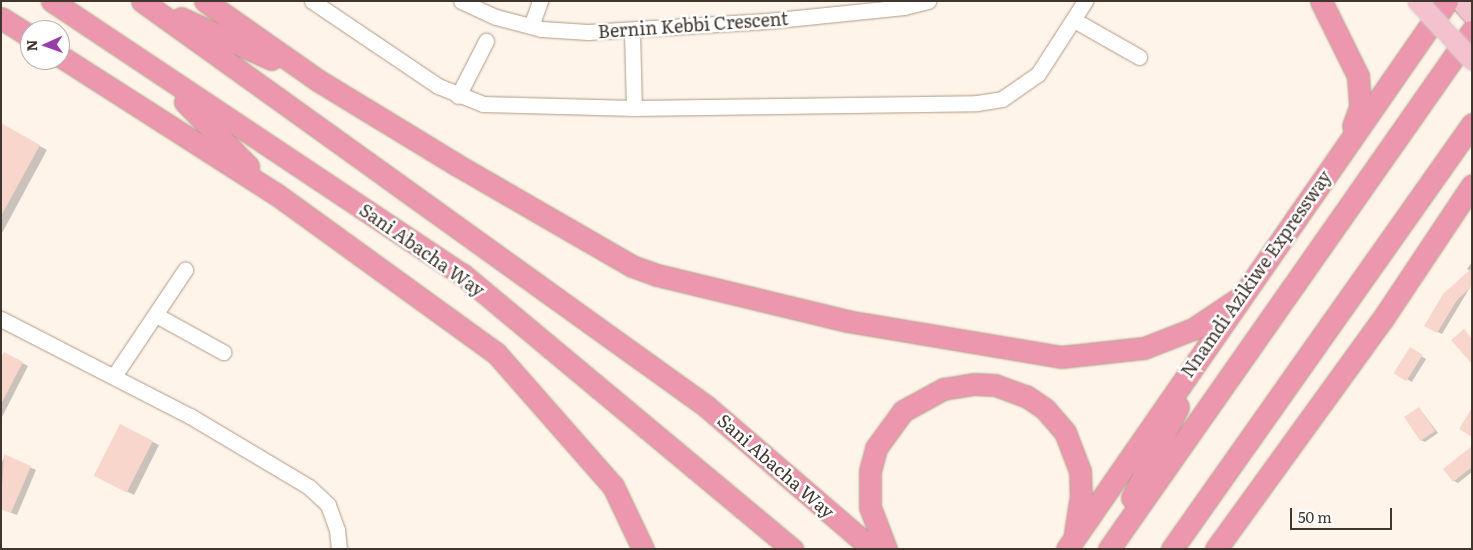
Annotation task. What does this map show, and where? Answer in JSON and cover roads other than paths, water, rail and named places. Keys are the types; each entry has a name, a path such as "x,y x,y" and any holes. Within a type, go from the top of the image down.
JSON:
{"highway":[{"name":"Sani Abacha Way","path":"52,1 155,72 462,274 792,549"},
{"name":"Sani Abacha Way","path":"144,1 706,406 872,549"},
{"path":"144,1 319,81"},
{"path":"206,1 319,81 632,266 658,276 838,319 1070,356 1144,348 1193,329 1238,299"},
{"path":"1322,1 1352,60 1362,92 1355,123 1337,159"},
{"name":"Nnamdi Azikiwe Expressway","path":"1070,544 1238,299 1447,1"},
{"path":"1,18 20,30"},
{"path":"1108,549 1472,31"},
{"path":"70,62 276,194 496,353 613,486 643,549"},
{"path":"155,72 276,194"},
{"path":"1172,549 1472,124"},
{"path":"1216,549 1382,320 1439,232 1472,186"},
{"path":"1439,232 1472,196"},
{"path":"1108,549 1215,333"},
{"path":"886,549 870,507 870,471 876,448 903,411 943,389 975,384 995,385 1026,396 1045,409 1065,432 1080,471 1081,495 1070,544"},
{"path":"1210,549 1228,531"}],"main road":[{"path":"1417,1 1472,60"},
{"path":"1460,1 1472,15"}],"street":[{"path":"312,1 458,96 482,104 634,108 977,103 1002,99 1038,74 1085,1"},
{"name":"Bernin Kebbi Crescent","path":"461,1 496,17 531,26 588,32 632,32 844,14 928,1"},
{"path":"531,26 540,1"},
{"path":"1074,20 1139,57"},
{"path":"632,32 634,108"},
{"path":"458,96 486,41"},
{"path":"114,376 185,270"},
{"path":"156,315 223,352"},
{"path":"1,319 114,376 309,487 328,505 337,530 339,549"}]}
